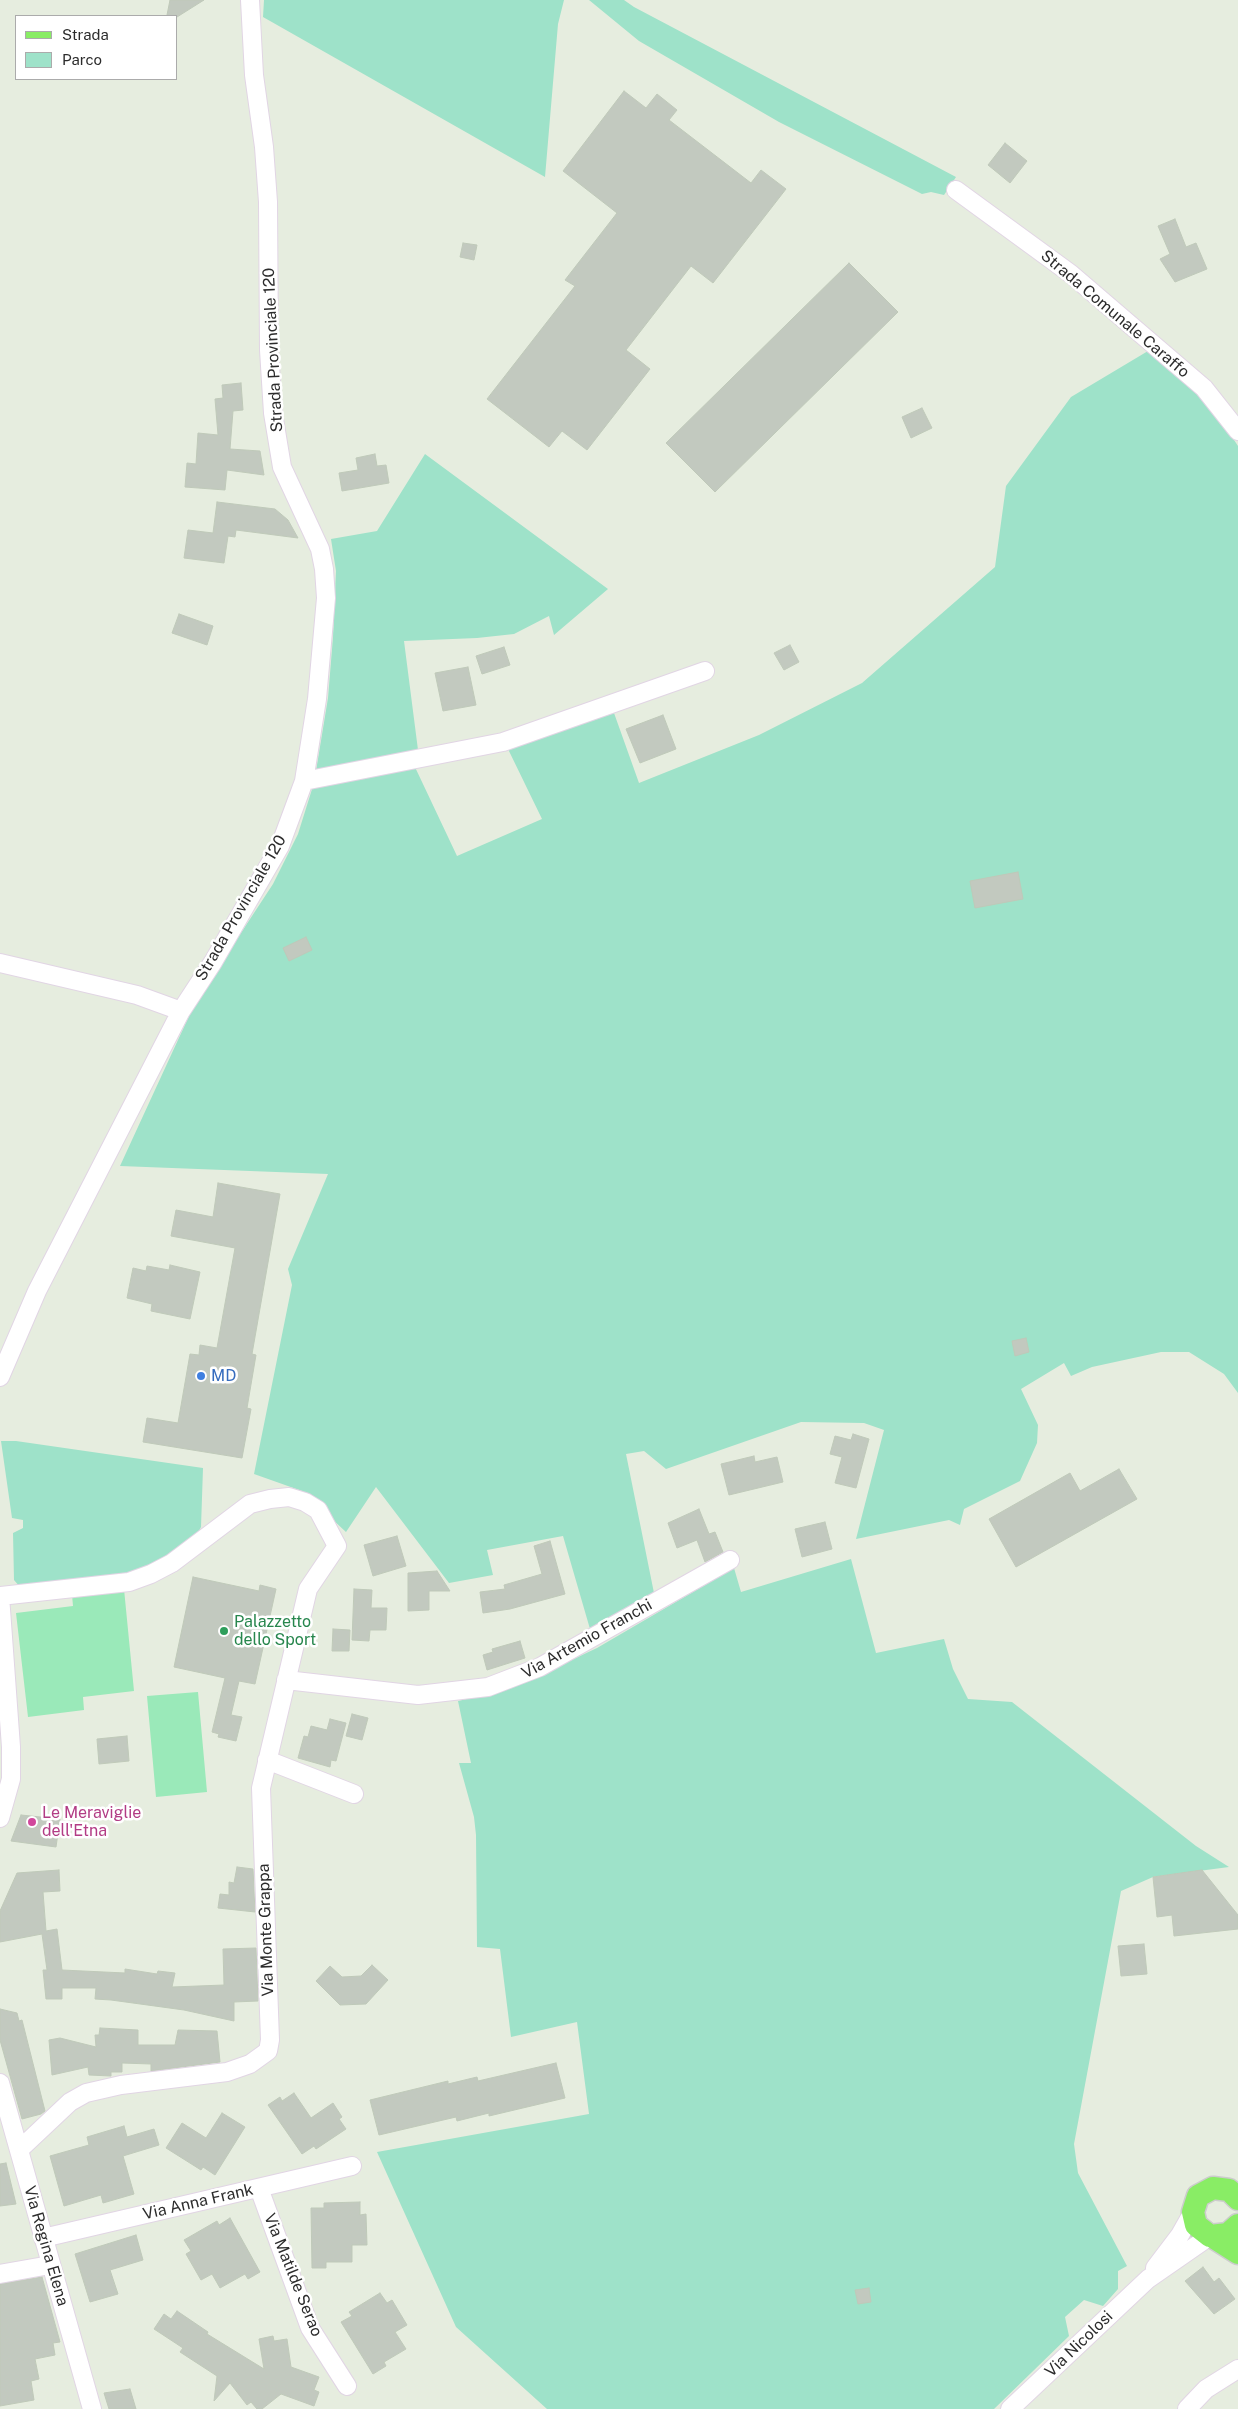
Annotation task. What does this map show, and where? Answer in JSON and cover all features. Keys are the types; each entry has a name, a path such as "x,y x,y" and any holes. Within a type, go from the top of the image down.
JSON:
{"main road":[{"path":"1238,2177 1198,2196 1193,2212 1196,2225 1238,2253"},
{"path":"1213,2188 1228,2190 1238,2199"},
{"path":"1212,2236 1228,2234 1238,2225"}],"street":[{"name":"Strada Provinciale 120","path":"2,1372 37,1291 181,1011 213,962 280,846 304,780 317,699 326,598 324,569 320,550 282,467 273,413 270,350 268,202 264,147 254,76 250,0"},
{"name":"Strada Comunale Caraffo","path":"956,190 1071,274 1204,388 1238,431"},
{"path":"304,780 503,742 705,671"},
{"path":"0,963 137,995 181,1011"},
{"name":"Via Monte Grappa","path":"0,1596 129,1582 172,1563 250,1504 270,1499 290,1497 305,1502 318,1510 337,1546 308,1589 261,1788 270,2040 268,2051 250,2064 227,2072 121,2085 86,2093 70,2102 19,2150"},
{"name":"Via Artemio Franchi","path":"286,1680 418,1694 488,1687 540,1667 730,1560"},
{"path":"0,1596 11,1747 11,1780 0,1818"},
{"path":"267,1760 354,1794"},
{"name":"Via Regina Elena","path":"0,2083 92,2409"},
{"name":"Via Anna Frank","path":"44,2238 352,2166"},
{"name":"Via Matilde Serao","path":"259,2188 310,2328 346,2386"},
{"path":"1148,2279 1180,2235 1193,2212"},
{"path":"1148,2279 1212,2236"},
{"path":"0,2274 50,2265"},
{"name":"Via Nicolosi","path":"1010,2409 1148,2279"},
{"path":"1187,2409 1206,2389 1238,2369"}],"green space":[{"path":"264,0 564,0 558,24 545,177 263,17"},
{"path":"589,0 624,0 956,177 944,195 931,192 922,194 779,122 639,41"},
{"path":"1148,351 1189,384 1215,411 1238,446 1238,1393 1224,1374 1189,1352 1161,1352 1092,1367 1071,1376 1064,1363 1021,1389 1038,1425 1037,1443 1020,1481 964,1509 960,1525 949,1520 856,1539 884,1430 864,1423 801,1422 666,1469 644,1451 626,1454 654,1593 590,1629 563,1536 487,1550 493,1575 449,1583 376,1487 346,1532 302,1491 254,1474 292,1285 288,1269 328,1174 120,1166 195,1003 273,884 298,834 313,786 414,765 457,856 542,819 508,749 614,713 639,783 759,735 862,683 995,567 1006,486 1071,397"},
{"path":"425,454 608,589 554,635 549,616 514,634 477,638 404,641 418,750 316,771 328,698 333,637 336,571 331,539 377,531"},
{"path":"1,1441 16,1441 203,1468 201,1527 198,1533 159,1562 141,1572 20,1587 14,1580 13,1533 23,1528 23,1520 12,1518"},
{"path":"851,1559 876,1653 944,1639 953,1669 968,1699 1012,1702 1196,1846 1229,1867 1153,1877 1121,1891 1074,2144 1078,2173 1127,2266 1118,2271 1118,2289 1103,2306 1084,2300 1065,2317 1069,2336 994,2409 547,2409 456,2327 377,2152 589,2114 577,2022 511,2037 500,1949 477,1947 476,1835 474,1817 459,1763 471,1763 458,1701 512,1688 597,1648 734,1568 741,1592"},
{"path":"124,1589 134,1691 83,1697 84,1710 28,1717 16,1613 73,1606 72,1595"},
{"path":"198,1692 207,1792 156,1797 147,1696"}],"building":[{"path":"170,0 204,0 178,16 167,15"},
{"path":"624,91 646,108 657,94 677,110 669,120 751,183 761,170 786,189 713,283 691,266 626,350 650,369 587,450 562,431 549,447 487,399 575,286 565,280 617,213 563,171"},
{"path":"1005,143 1027,161 1010,183 988,165"},
{"path":"1175,219 1186,247 1196,243 1207,269 1175,282 1160,259 1170,254 1158,226"},
{"path":"463,243 477,245 474,260 460,257"},
{"path":"849,263 898,312 715,492 666,443"},
{"path":"241,383 243,410 233,411 230,449 260,451 264,475 227,470 225,490 185,487 187,463 196,464 198,433 218,435 215,399 223,398 222,385"},
{"path":"922,408 932,428 911,438 902,417"},
{"path":"375,454 377,466 386,465 389,483 342,491 339,473 358,470 356,458"},
{"path":"217,502 275,509 288,520 298,538 236,530 235,537 228,536 224,563 184,558 188,530 213,533"},
{"path":"179,614 213,626 207,645 172,633"},
{"path":"790,645 799,662 784,670 774,653"},
{"path":"504,647 510,665 482,674 476,656"},
{"path":"468,667 476,705 443,711 435,673"},
{"path":"663,715 676,749 640,763 626,729"},
{"path":"1018,872 1023,899 975,908 970,881"},
{"path":"306,937 312,950 289,961 283,948"},
{"path":"218,1183 280,1194 252,1354 256,1355 247,1408 251,1409 242,1458 143,1442 147,1418 178,1423 190,1354 199,1355 200,1345 217,1348 235,1248 171,1236 176,1210 213,1217"},
{"path":"170,1265 200,1272 190,1319 151,1311 152,1304 127,1298 133,1268 146,1271 147,1266 169,1270"},
{"path":"1026,1338 1029,1352 1015,1356 1012,1341"},
{"path":"853,1434 869,1439 856,1488 835,1483 842,1457 830,1454 835,1436 851,1440"},
{"path":"754,1456 755,1462 777,1457 783,1482 729,1495 721,1464"},
{"path":"1119,1469 1137,1499 1016,1567 989,1519 1070,1473 1080,1491"},
{"path":"699,1509 709,1534 715,1532 723,1552 705,1562 697,1540 677,1548 668,1523"},
{"path":"825,1522 832,1549 802,1557 795,1529"},
{"path":"397,1536 406,1566 373,1576 364,1545"},
{"path":"550,1541 565,1594 510,1609 483,1613 480,1592 505,1589 504,1585 542,1574 534,1546"},
{"path":"437,1571 450,1591 429,1591 429,1610 408,1611 408,1573"},
{"name":"Palazzetto dello Sport","path":"193,1577 259,1591 260,1585 276,1589 255,1684 239,1681 231,1715 242,1717 236,1741 218,1737 219,1734 212,1732 225,1678 174,1667"},
{"path":"354,1589 372,1590 371,1608 387,1608 386,1630 370,1630 369,1641 352,1640"},
{"path":"333,1629 350,1630 349,1651 332,1651"},
{"path":"520,1641 525,1658 487,1670 483,1655 493,1652 492,1649"},
{"path":"352,1714 368,1718 362,1740 346,1736"},
{"path":"330,1719 346,1723 336,1761 331,1760 330,1767 298,1758 304,1736 308,1737 311,1726 327,1730"},
{"path":"127,1736 129,1761 99,1764 97,1739"},
{"path":"21,1815 60,1819 56,1847 11,1841"},
{"path":"237,1867 253,1869 255,1912 218,1908 220,1894 229,1895 229,1882 234,1883"},
{"path":"59,1870 60,1891 43,1892 46,1931 57,1929 62,1970 125,1973 125,1969 157,1974 158,1971 175,1973 172,1987 224,1985 223,1949 256,1948 258,2001 234,2002 234,2021 184,2010 95,1999 96,1988 62,1988 62,1999 46,1999 43,1970 47,1970 42,1934 0,1942 0,1911 17,1873"},
{"path":"1202,1870 1238,1915 1238,1929 1174,1936 1172,1915 1157,1917 1153,1877"},
{"path":"1144,1944 1147,1974 1121,1976 1118,1946"},
{"path":"372,1965 388,1980 366,2004 340,2005 316,1981 330,1966 342,1977 361,1976"},
{"path":"0,2009 17,2013 19,2021 22,2020 45,2111 41,2114 22,2119 0,2040"},
{"path":"100,2028 138,2030 138,2045 175,2045 178,2030 217,2031 220,2062 151,2071 151,2064 122,2063 122,2072 111,2072 111,2076 89,2075 88,2067 52,2075 49,2040 60,2038 96,2047 95,2035 99,2035"},
{"path":"556,2063 565,2098 489,2116 489,2113 457,2121 456,2117 379,2135 370,2100 448,2081 448,2084 477,2077 478,2081"},
{"path":"294,2093 311,2118 333,2103 342,2117 339,2119 346,2129 316,2149 314,2146 302,2154 268,2105 280,2097 282,2101"},
{"path":"222,2113 245,2127 215,2175 203,2167 201,2170 166,2148 182,2123 206,2138"},
{"path":"124,2126 127,2137 154,2129 159,2145 123,2156 134,2194 103,2203 101,2195 64,2206 50,2156 89,2145 87,2137"},
{"path":"6,2163 16,2204 0,2206 0,2164"},
{"path":"360,2202 360,2215 366,2214 367,2245 352,2245 352,2262 326,2262 326,2268 312,2268 311,2208 324,2208 324,2203"},
{"path":"230,2218 260,2272 248,2279 245,2274 220,2288 212,2274 201,2280 186,2254 191,2251 184,2240 217,2221 219,2225"},
{"path":"136,2235 143,2260 110,2270 118,2294 90,2302 75,2254"},
{"path":"1203,2267 1214,2282 1219,2278 1235,2299 1214,2314 1185,2281"},
{"path":"42,2277 60,2342 53,2343 55,2355 35,2359 39,2379 31,2381 34,2400 0,2406 0,2284"},
{"path":"869,2288 871,2302 858,2304 855,2290"},
{"path":"380,2293 387,2303 392,2300 407,2325 395,2332 406,2349 384,2362 386,2366 373,2374 341,2322 352,2316 349,2312"},
{"path":"177,2311 208,2332 207,2334 264,2369 259,2339 273,2336 274,2341 287,2339 291,2367 319,2377 314,2390 319,2392 314,2406 281,2394 262,2409 257,2409 251,2402 247,2405 230,2383 214,2401 217,2376 180,2352 183,2348 154,2329 164,2314 171,2319"},
{"path":"130,2389 136,2409 109,2409 104,2393"}],"place":[{"name":"MD","path":"201,1376"},
{"name":"Palazzetto dello Sport","path":"224,1631"},
{"name":"Le Meraviglie dell'Etna","path":"32,1822"}]}
